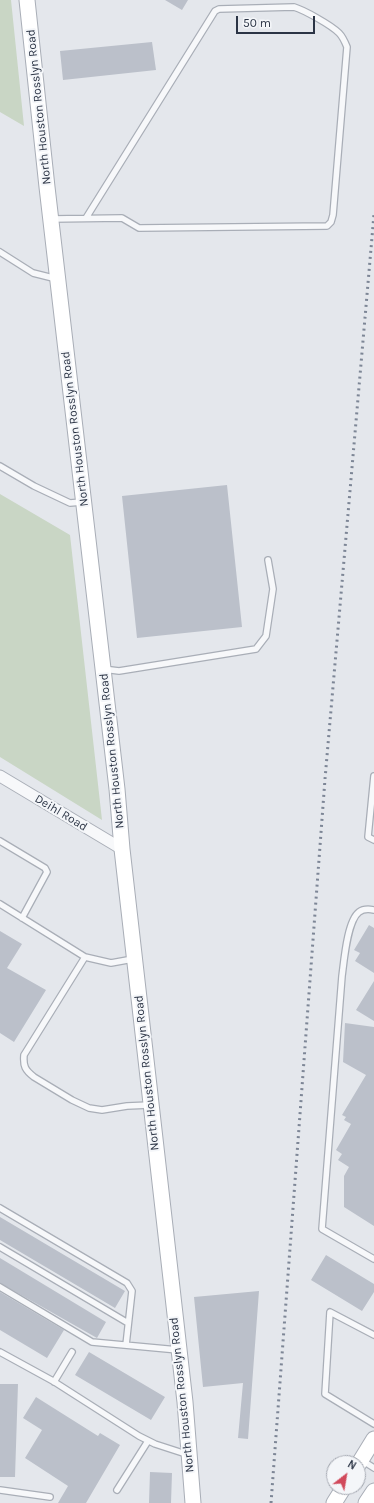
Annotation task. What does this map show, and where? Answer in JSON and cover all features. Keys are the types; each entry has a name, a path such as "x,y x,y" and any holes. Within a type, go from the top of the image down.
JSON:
{"street":[{"name":"North Houston Rosslyn Road","path":"27,0 117,789 122,849 190,1455 193,1503"},
{"name":"Deihl Road","path":"0,776 122,849"},
{"path":"364,1455 374,1439"},
{"path":"366,1503 374,1491"}],"lane":[{"path":"51,219 122,218 138,228 327,226 331,222 333,215 347,47 345,40 339,32 302,9 294,7 215,10 86,218"},
{"path":"0,252 33,273 58,280"},
{"path":"0,466 34,486 70,503 84,502"},
{"path":"103,669 119,671 256,649 266,636 273,589 268,560"},
{"path":"374,776 368,836 374,840"},
{"path":"0,841 45,868 47,872 22,918"},
{"path":"0,904 85,957 111,963 134,958"},
{"path":"374,910 369,909 359,912 353,920 347,939 342,976 322,1229 374,1259"},
{"path":"85,957 24,1055 23,1065 34,1077 72,1100 89,1108 102,1110 127,1106 151,1106"},
{"path":"0,1208 127,1283 132,1291 126,1345"},
{"path":"0,1248 128,1323"},
{"path":"0,1287 92,1342 178,1350"},
{"path":"374,1335 330,1312 325,1394 374,1424"},
{"path":"0,1352 54,1382 155,1444 190,1455"},
{"path":"54,1382 72,1352"},
{"path":"117,1490 148,1440"},
{"path":"0,1490 50,1497"}],"green space":[{"path":"0,0 11,0 24,126 0,112"},
{"path":"0,494 70,535 102,820 0,757"}],"building":[{"path":"165,0 188,0 182,10"},
{"path":"152,42 156,70 63,80 60,51"},
{"path":"227,485 242,627 137,638 122,496"},
{"path":"369,925 374,928 374,973 355,961 360,953 354,950"},
{"path":"0,931 22,944 7,968 46,990 14,1042 0,1033"},
{"path":"374,981 374,1021 356,1010"},
{"path":"345,1023 374,1027 374,1226 344,1207 344,1176 349,1167 338,1160 342,1154 336,1150 351,1124 344,1120 346,1117 342,1115 366,1075 343,1062"},
{"path":"0,1217 125,1291 115,1308 0,1240"},
{"path":"326,1255 374,1284 374,1292 362,1311 311,1280"},
{"path":"0,1258 106,1322 97,1338 0,1283"},
{"path":"259,1291 248,1439 238,1438 243,1383 203,1387 194,1297"},
{"path":"0,1292 64,1330 47,1358 0,1330"},
{"path":"89,1352 165,1397 151,1420 75,1375"},
{"path":"0,1384 18,1384 15,1477 0,1477"},
{"path":"36,1397 98,1436 100,1433 120,1445 86,1503 58,1503 68,1486 25,1458 42,1430 23,1418"},
{"path":"150,1472 172,1473 171,1503 149,1503"}],"railway":[{"path":"271,1503 325,779 374,214"}]}
